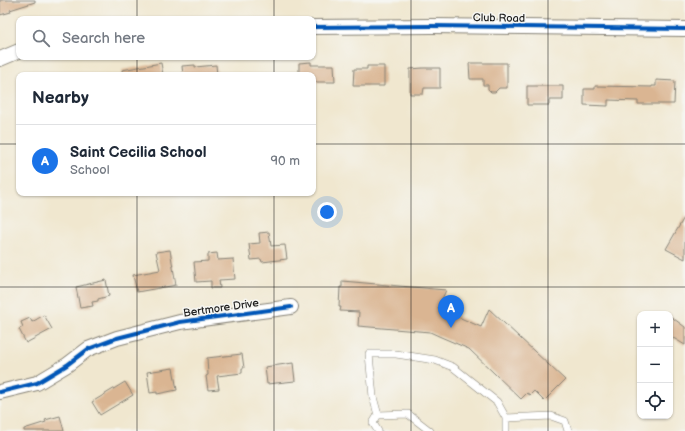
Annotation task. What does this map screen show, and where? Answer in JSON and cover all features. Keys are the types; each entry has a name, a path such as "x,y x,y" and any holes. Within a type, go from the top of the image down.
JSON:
{"street":[{"name":"Club Road","path":"316,27 432,26 685,29"},
{"path":"0,59 16,52"},
{"name":"Bertmore Drive","path":"0,392 37,383 67,365 88,349 117,338 180,322 291,307"}],"lane":[{"path":"378,431 373,423 378,415 373,397 369,354 396,354 435,360 453,367 496,402 506,418 506,431"},
{"path":"378,415 408,414 430,431"},
{"path":"506,418 551,416 565,421 568,431"}],"building":[{"path":"0,0 35,0 35,2 10,10 11,12 0,15"},
{"path":"311,62 311,65 334,65 335,82 316,82 316,72 299,72 299,63"},
{"path":"161,63 162,72 122,72 122,70"},
{"path":"469,63 507,63 507,88 499,88 495,92 491,92 488,89 488,85 483,85 483,79 470,79"},
{"path":"195,65 195,67 216,65 217,72 183,72 182,66"},
{"path":"367,66 384,66 384,86 353,86 354,69 367,69"},
{"path":"440,68 440,88 424,88 423,94 410,94 410,69"},
{"path":"656,80 675,81 674,104 638,104 638,101 608,100 608,106 584,105 584,89 595,89 595,86 652,87 656,86"},
{"path":"527,86 563,86 563,100 549,100 549,105 527,105"},
{"path":"685,216 685,259 666,249"},
{"path":"269,232 271,246 285,245 287,259 262,262 261,259 251,260 249,244 260,243 259,233"},
{"path":"170,250 176,285 137,292 133,275 160,270 156,252"},
{"path":"217,253 218,260 233,259 235,279 219,280 220,288 211,288 211,281 196,282 194,262 208,261 208,254"},
{"path":"106,280 109,296 92,302 93,306 80,308 76,287"},
{"path":"342,281 446,290 438,308 481,327 489,309 565,380 544,401 534,391 530,395 527,393 521,399 469,349 430,332 358,326 359,312 340,311 340,287 342,287"},
{"path":"44,315 52,329 26,343 19,329 23,327 21,322 30,318 32,322"},
{"path":"673,318 685,327 685,345 673,338"},
{"path":"242,354 244,368 242,368 242,373 217,376 219,389 208,390 206,376 208,375 207,358"},
{"path":"293,363 295,381 267,384 265,367"},
{"path":"173,368 177,390 157,394 157,392 150,393 147,372"},
{"path":"125,382 133,395 100,415 92,402"},
{"path":"60,416 64,431 24,431 24,429 46,422 45,420"}],"cycle path":[{"path":"316,27 432,26 685,29"},
{"path":"0,392 37,383 67,365 88,349 117,338 180,322 291,307"}],"place":[{"name":"Saint Cecilia School","path":"451,328"}]}
